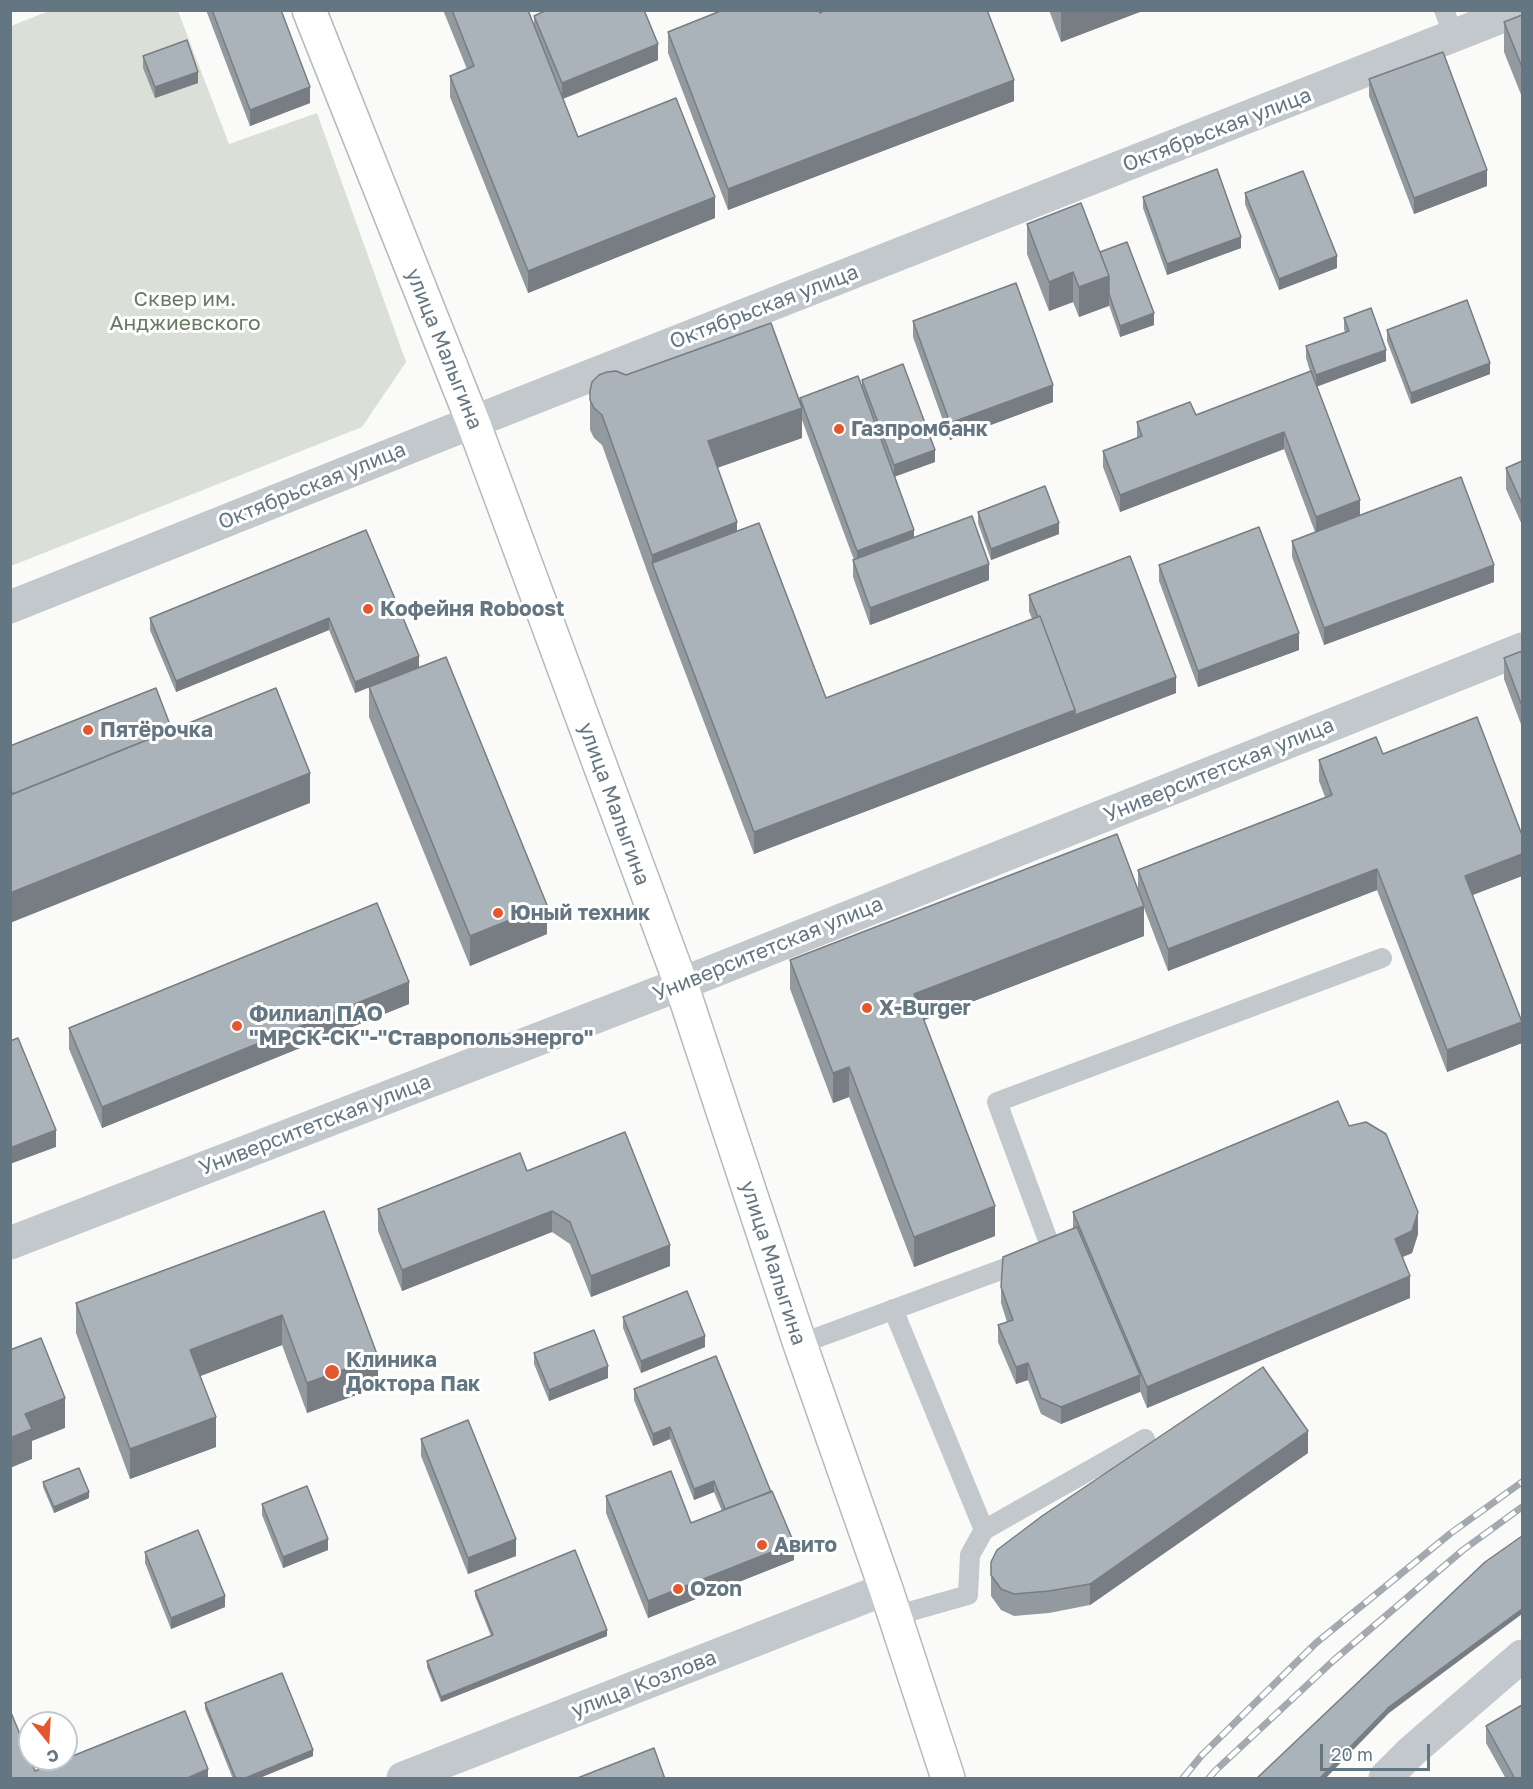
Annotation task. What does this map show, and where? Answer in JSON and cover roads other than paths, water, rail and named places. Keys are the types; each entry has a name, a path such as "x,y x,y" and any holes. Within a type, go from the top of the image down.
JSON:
{"main road":[{"name":"улица Малыгина","path":"309,10 473,422 681,984 800,1344 948,1779"}],"street":[{"name":"Октябрьская улица","path":"10,607 473,422 1449,23 1519,10"},
{"name":"Университетская улица","path":"10,1243 681,984 1522,649"},
{"name":"улица Козлова","path":"403,1779 890,1603"},
{"path":"1385,1779 1412,1751 1522,1656"}],"lane":[{"path":"800,1344 1052,1251 997,1102 1382,958"},
{"path":"893,1309 984,1530"},
{"path":"890,1603 968,1595 970,1556 984,1530 1145,1438"}],"railway":[{"path":"1183,1778 1202,1755 1316,1643 1451,1533 1522,1482"},
{"path":"1209,1778 1334,1660 1463,1550 1522,1507"}],"place":[{"name":"Газпромбанк","path":"839,429"},
{"name":"Кофейня Roboost","path":"368,609"},
{"name":"Пятёрочка","path":"88,730"},
{"name":"Юный техник","path":"498,913"},
{"name":"X-Burger","path":"867,1008"},
{"name":"Филиал ПАО \"МРСК-СК\"-\"Ставропольэнерго\"","path":"237,1026"},
{"name":"Клиника Доктора Пак","path":"332,1372"},
{"name":"Авито","path":"762,1545"},
{"name":"Ozon","path":"678,1589"}],"park label":[{"name":"Сквер им. Анджиевского","path":"185,311"}]}
